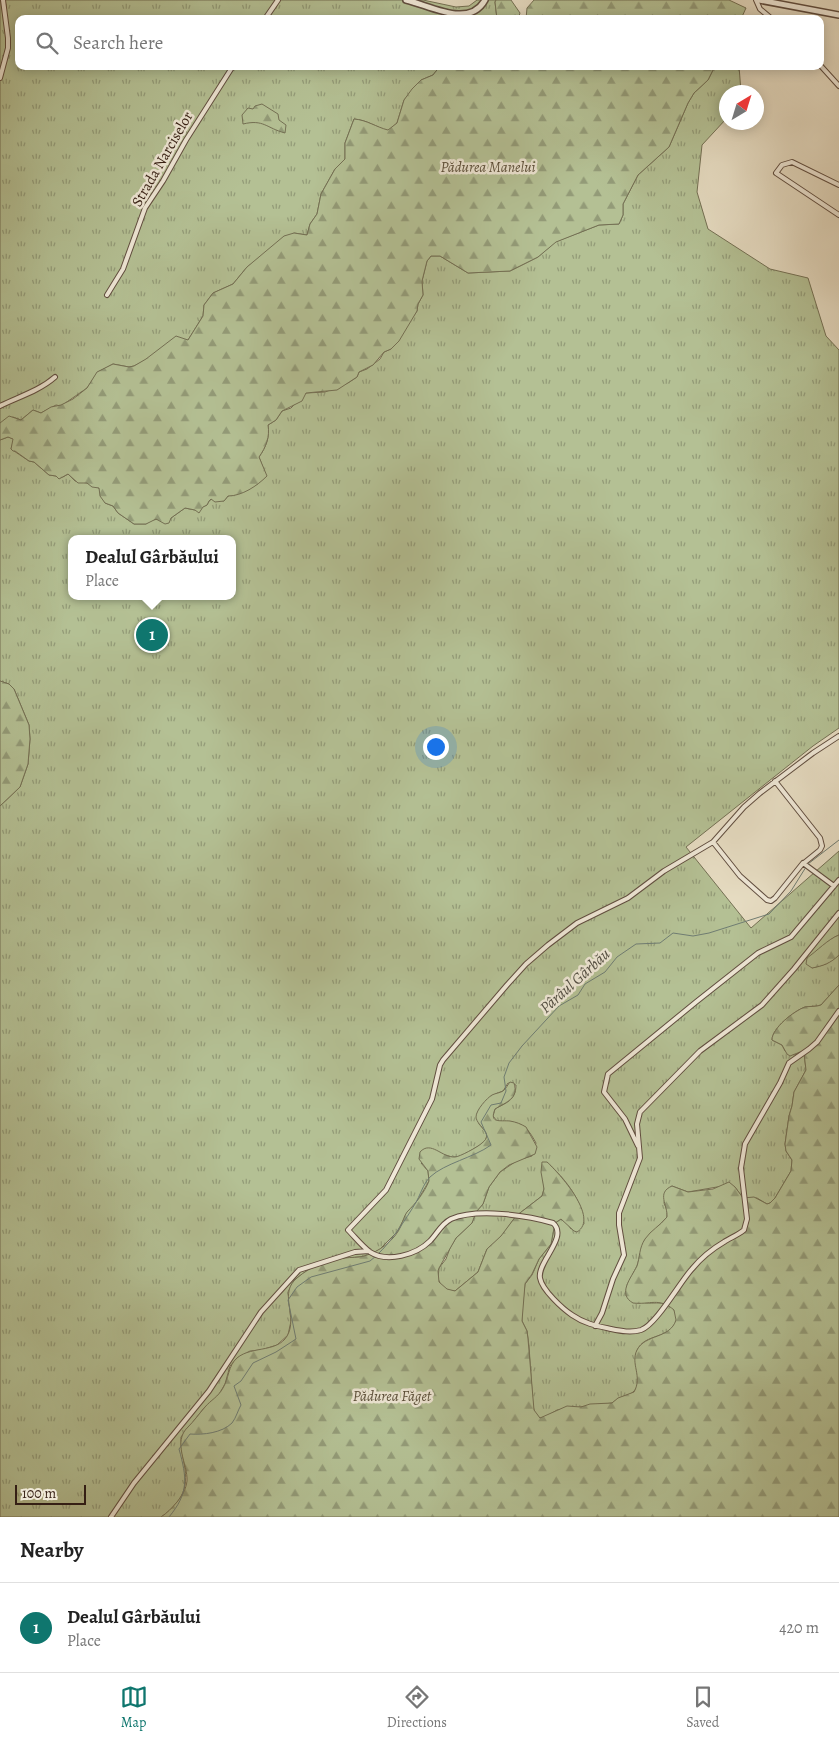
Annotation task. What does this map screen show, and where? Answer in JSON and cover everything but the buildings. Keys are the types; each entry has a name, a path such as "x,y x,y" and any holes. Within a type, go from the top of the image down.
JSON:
{"street":[{"path":"0,78 8,48 3,0"},
{"path":"268,15 278,0"},
{"path":"406,0 442,11 463,14 478,9 485,0"},
{"path":"756,0 760,9 767,15"},
{"path":"759,0 839,15"},
{"path":"824,69 839,86"},
{"name":"Strada Narciselor","path":"108,295 123,269 142,214 230,70"},
{"path":"839,185 792,162 782,165 776,173 839,215"},
{"path":"0,406 21,395 44,387 54,378"},
{"path":"839,736 775,781 744,807 714,842 664,871 628,898 577,923 526,964 443,1060 440,1065 432,1099 391,1182 382,1195 348,1230 369,1251 380,1256 406,1255 416,1252 431,1240 447,1222 464,1216 508,1214 553,1223 557,1227 557,1234 553,1247 542,1268 541,1281 555,1300 580,1321 595,1326 634,1332 647,1327 691,1269 709,1252 744,1230 747,1219 741,1168 745,1144 780,1083 789,1063 817,1042 839,1011"},
{"path":"714,842 740,876 767,900 771,901 775,898 804,863 820,850 822,846 820,838 775,781"},
{"path":"804,863 834,886"},
{"path":"640,1150 624,1119 604,1092 608,1074 758,954 791,937 839,880"},
{"path":"595,1326 602,1313 613,1279 624,1255 619,1213 639,1163 640,1150 637,1136 637,1119 646,1104 700,1051 762,1005 839,913"},
{"path":"111,1517 134,1483 209,1391 261,1312 299,1270 355,1252 369,1251"}],"green space":[{"path":"0,0 423,0 456,7 469,6 477,0 496,0 497,15 15,15 15,70 437,70 433,75 421,80 404,100 397,123 388,131 354,119 345,143 345,159 335,169 321,194 317,214 310,224 307,235 294,233 247,267 233,284 213,293 204,305 203,316 188,340 134,366 113,364 98,372 87,388 61,406 56,405 41,413 33,410 21,420 13,417 0,424"},
{"path":"496,0 511,0 520,13 519,15 497,15"},
{"path":"534,0 729,0 746,8 743,15 526,15 527,8"},
{"name":"Pădurea Manelui","path":"437,70 713,70 708,80 694,93 688,103 669,147 638,175 623,204 623,215 619,224 599,225 556,242 538,257 510,271 468,273 440,256 431,256 427,261 422,281 423,295 418,304 417,311 399,341 391,349 384,352 373,365 359,372 357,377 337,390 306,393 302,401 282,411 276,420 268,425 267,442 259,457 267,476 249,490 228,496 224,501 215,502 211,499 199,513 185,508 171,518 169,523 165,524 156,519 146,524 134,524 118,513 113,506 105,503 100,496 99,488 92,487 87,483 78,483 68,474 59,479 56,476 49,475 34,462 29,461 11,449 13,439 8,437 0,440 0,423 9,416 21,420 33,410 41,413 51,407 61,405 73,399 87,388 97,372 113,364 134,366 176,336 188,340 203,316 204,305 213,293 233,284 247,267 284,236 294,233 307,235 310,224 317,214 321,194 335,169 345,159 345,143 354,119 388,130 397,123 404,100 412,89 421,80 433,75"},
{"path":"713,70 739,70 740,85 719,85 719,127 702,145 697,192 708,229 770,269 808,278 826,336 839,350 839,728 813,746 686,847 751,928 839,851 839,935 810,956 812,968 826,964 839,955 839,985 821,1005 805,1007 790,1016 776,1030 772,1040 782,1045 785,1051 794,1055 804,1053 806,1070 794,1092 785,1144 786,1151 792,1160 791,1171 775,1198 767,1204 757,1198 743,1198 735,1187 717,1187 688,1192 672,1186 666,1190 664,1203 667,1217 644,1241 637,1266 627,1285 626,1296 641,1302 662,1303 671,1306 677,1317 675,1324 671,1329 648,1340 639,1347 636,1353 638,1382 637,1387 631,1394 612,1403 557,1410 544,1418 540,1418 535,1413 533,1406 529,1346 527,1331 522,1321 525,1284 532,1275 539,1259 551,1244 555,1223 561,1219 571,1229 584,1224 580,1206 572,1190 547,1162 542,1196 516,1216 501,1237 487,1249 478,1272 455,1291 447,1290 438,1279 439,1268 446,1259 450,1248 456,1238 472,1223 476,1212 483,1204 489,1187 500,1172 518,1160 532,1156 536,1143 528,1131 521,1124 497,1121 493,1116 495,1109 509,1101 514,1095 516,1085 508,1083 503,1091 488,1100 477,1114 479,1124 487,1135 485,1142 460,1157 442,1154 421,1163 428,1171 429,1181 416,1203 407,1213 397,1232 379,1250 366,1256 348,1258 312,1267 294,1280 288,1292 291,1321 288,1335 277,1345 250,1351 237,1358 230,1366 225,1384 218,1396 204,1408 181,1437 186,1477 185,1485 178,1501 168,1512 161,1517 0,1517 0,806 20,787 28,764 30,739 29,725 14,689 9,684 0,681 0,440 8,437 14,439 11,449 29,461 34,462 49,475 63,477 68,474 75,481 99,488 105,503 113,506 118,513 134,524 146,524 151,520 171,518 185,508 195,510 207,505 212,499 224,501 228,496 258,484 264,470 259,457 267,442 268,425 276,420 282,411 291,408 306,393 325,392 348,383 357,377 359,372 367,369 380,359 384,352 391,349 417,311 418,304 423,295 422,281 427,261 431,256 440,256 468,273 510,271 538,257 555,242 599,225 619,224 623,215 623,204 638,175 669,147 694,93 708,80"},
{"path":"262,104 278,114 279,120 286,125 285,133 261,123 243,124 242,115 248,108 253,109 255,106"},
{"path":"0,681 9,684 14,689 29,725 30,739 28,764 20,787 0,806"},
{"path":"839,935 839,955 836,958 827,964 812,968 806,964 807,958"},
{"name":"Pădurea Făget","path":"839,985 839,1517 161,1517 179,1500 187,1481 181,1446 183,1433 221,1391 237,1358 243,1354 280,1344 285,1339 291,1325 288,1297 292,1284 302,1274 320,1264 370,1254 391,1241 406,1214 425,1190 429,1181 428,1171 419,1159 420,1152 428,1148 450,1157 455,1157 480,1145 487,1136 477,1121 478,1111 487,1099 503,1091 510,1082 514,1083 515,1093 507,1102 495,1109 493,1117 496,1120 512,1121 526,1127 537,1147 535,1154 509,1165 500,1172 489,1187 483,1204 476,1212 472,1223 456,1238 439,1268 439,1282 447,1289 455,1291 478,1272 487,1249 501,1236 516,1216 542,1196 544,1189 541,1172 542,1162 547,1162 568,1185 581,1207 584,1217 583,1225 577,1232 561,1219 555,1223 551,1244 539,1259 525,1284 522,1321 527,1331 534,1410 540,1418 567,1406 581,1407 590,1404 612,1403 618,1398 634,1392 637,1381 635,1355 637,1350 646,1341 663,1334 673,1326 676,1320 674,1310 669,1306 654,1302 633,1303 626,1295 627,1286 637,1266 643,1242 667,1217 664,1200 665,1192 672,1186 688,1192 713,1189 729,1182 743,1198 754,1197 767,1204 775,1198 791,1171 792,1160 786,1151 785,1144 789,1116 794,1092 806,1070 804,1053 800,1052 790,1056 782,1045 772,1040 773,1035 780,1025 795,1012 805,1007 821,1005"}],"waterway":[{"name":"Pârâul Gârbău","path":"808,864 839,840"},
{"name":"Pârâul Gârbău","path":"378,1254 403,1223 430,1177 443,1168 476,1154 491,1145 481,1122 491,1105 501,1103 506,1091 504,1077 509,1063 559,1006 578,995 585,984 605,972 617,957 636,944 660,943 673,933 693,936 709,933 769,914 791,891 806,867"},
{"name":"Pârâul Gârbău","path":"169,1517 176,1508 183,1493 185,1477 179,1449 190,1434 212,1433 232,1423 241,1405 234,1386 241,1381 253,1363 276,1352 296,1339 288,1300 297,1287 311,1277 370,1261 376,1256"}],"place":[{"name":"Dealul Gârbăului","path":"152,635"}]}
